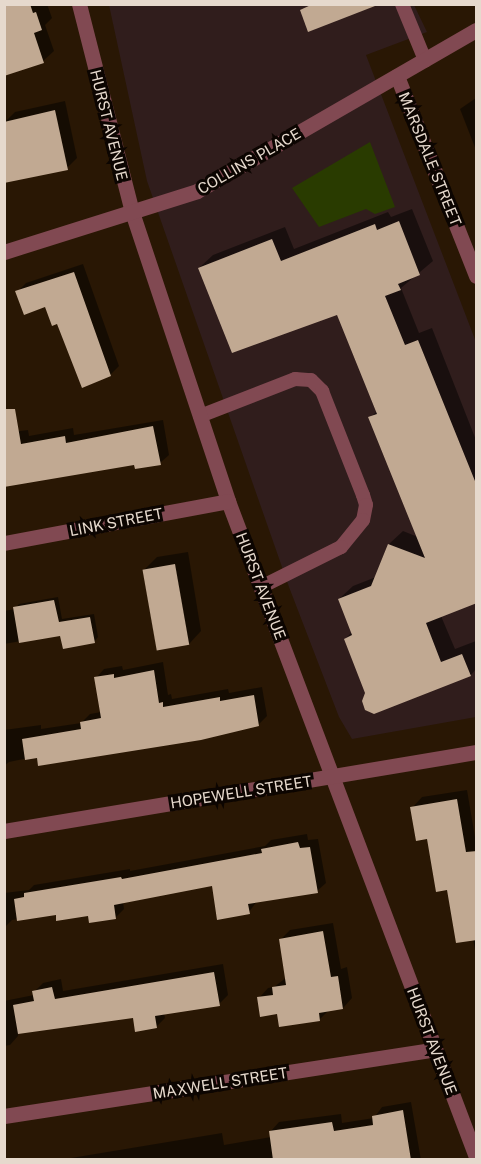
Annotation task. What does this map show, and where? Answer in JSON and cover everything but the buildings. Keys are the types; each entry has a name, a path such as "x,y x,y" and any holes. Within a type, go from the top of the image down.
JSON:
{"street":[{"name":"HURST AVENUE","path":"79,4 132,212 228,501 477,1157"},
{"name":"COLLINS PLACE","path":"4,252 197,191 477,30"},
{"name":"MARSDALE STREET","path":"397,76 477,276"},
{"name":"LINK STREET","path":"4,543 228,501"},
{"name":"HOPEWELL STREET","path":"4,831 477,752"},
{"name":"MAXWELL STREET","path":"4,1116 435,1049"}],"lane":[{"path":"402,4 425,60"},
{"path":"200,416 295,379 311,380 322,391 363,495 366,505 363,520 341,547 261,587"}],"shaded area":[{"path":"109,5 414,5 427,32 366,55 476,342 476,717 352,739 339,717 289,587 147,181"}],"green space":[{"path":"370,142 395,207 375,214 366,209 319,227 292,188"}]}
